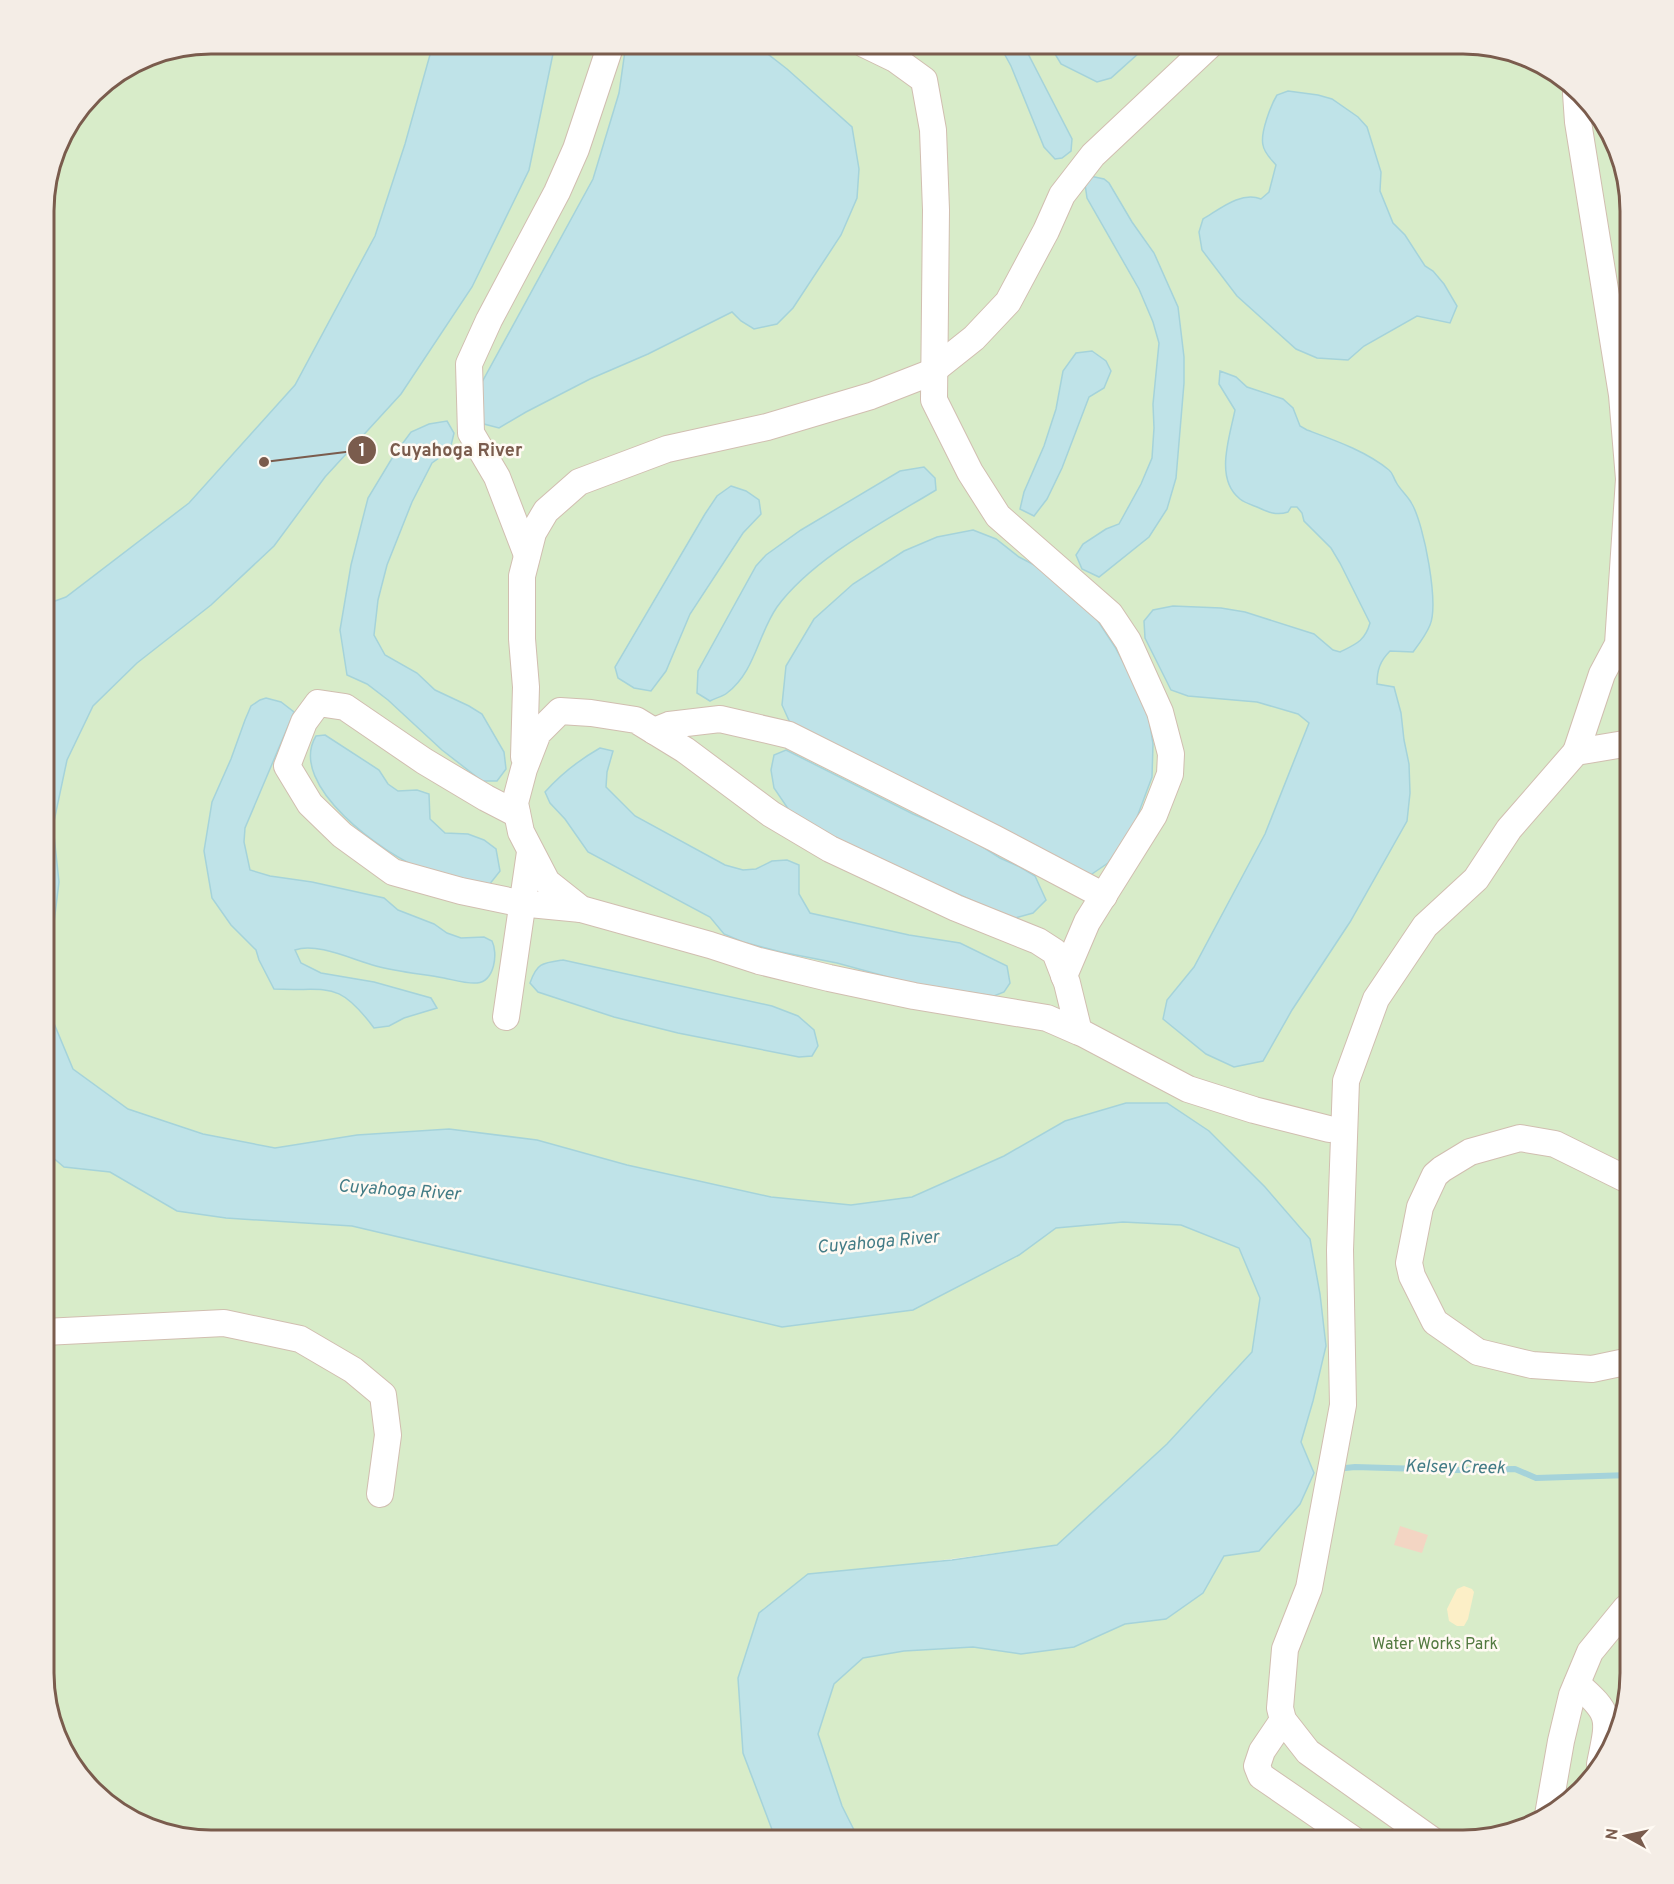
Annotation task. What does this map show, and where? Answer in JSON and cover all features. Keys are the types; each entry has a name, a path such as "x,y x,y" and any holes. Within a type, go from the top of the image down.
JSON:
{"lane":[{"path":"527,555 497,477 471,434 468,364 557,192 576,149 608,54"},
{"path":"885,54 924,80 933,130 936,210 934,400 970,472 998,516 1110,614 1128,641 1160,712 1171,754 1170,774 1154,815 1087,922 1064,976"},
{"path":"524,769 526,687 521,601 522,576 533,533 546,511 579,482 667,449 767,427 871,396 930,373 974,338 1008,302 1046,231 1062,195 1093,155 1200,54"},
{"path":"1577,103 1620,383"},
{"path":"1418,1830 1308,1752 1283,1720 1280,1708 1285,1649 1309,1588 1343,1405 1340,1250 1346,1081 1376,999 1425,926 1476,879 1509,828 1554,780 1576,752 1602,674 1620,658"},
{"path":"517,814 424,761 345,707 318,703 304,722 287,766 310,804 342,835 393,872 461,891 523,903 581,909 759,961 829,978 914,996 1047,1018 1079,1032 1188,1089 1254,1110 1329,1129"},
{"path":"581,909 548,882 521,832 515,803 524,769 538,733 560,711 636,720 685,750 771,814 830,849 956,908 1038,941 1055,952 1079,1032"},
{"path":"654,731 669,725 720,719 789,735 1104,896"},
{"path":"1576,752 1620,745"},
{"path":"506,1017 530,852"},
{"path":"1620,1176 1555,1144 1520,1138 1470,1152 1435,1175 1419,1207 1409,1263 1435,1322 1478,1352 1532,1365 1592,1369 1620,1363"},
{"path":"54,1332 224,1323 300,1339 353,1370 383,1395 388,1435 380,1494"},
{"path":"1550,1804 1561,1741 1577,1684 1590,1652 1620,1615"},
{"path":"1577,1684 1597,1701 1606,1714 1608,1726 1605,1741"},
{"path":"1283,1720 1262,1751 1257,1766 1261,1776 1339,1830"}],"green space":[{"name":"Water Works Park","path":"1474,54 1504,59 1533,70 1567,93 1588,115 1599,132 1615,170 1620,211 1620,1673 1615,1714 1604,1743 1588,1769 1559,1798 1533,1814 1514,1822 1484,1829 854,1830 842,1806 818,1734 834,1684 863,1658 904,1651 973,1647 1021,1654 1074,1647 1125,1624 1166,1619 1203,1593 1224,1556 1259,1551 1300,1504 1314,1473 1301,1442 1326,1346 1310,1239 1265,1187 1209,1131 1167,1103 1065,1121 1004,1156 1056,1228 1123,1222 1181,1225 1239,1248 1260,1298 1252,1352 1167,1444 1057,1545 890,1567 738,1678 743,1753 772,1830 211,1830 190,1829 160,1822 141,1814 115,1798 86,1769 70,1743 62,1724 55,1694 54,1673 54,200 59,170 70,141 86,115 115,86 141,70 160,62 190,55"}],"sand":[{"path":"1464,1586 1474,1592 1468,1619 1464,1626 1457,1626 1449,1621 1447,1609 1457,1589"}],"water":[{"path":"430,54 553,54 529,170 472,287 401,394 325,477 274,546 211,605 137,663 93,706 67,760 54,821 54,601 66,597 189,503 295,385 375,236 405,144"},
{"path":"625,54 768,54 852,127 859,169 857,198 841,235 793,308 777,324 754,329 732,312 648,354 590,379 499,428 484,424 475,415 475,395 593,179 619,93"},
{"path":"1004,54 1028,54 1072,139 1071,151 1062,158 1055,159 1044,147"},
{"path":"1055,54 1138,54 1111,78 1097,82 1061,64"},
{"path":"1288,91 1332,99 1358,117 1367,127 1381,172 1380,191 1393,223 1405,235 1425,266 1433,271 1444,284 1457,306 1450,323 1417,316 1364,346 1348,360 1317,358 1296,349 1237,296 1202,250 1199,232 1203,219 1238,199 1253,197 1261,199 1269,192 1276,165 1265,151 1263,134 1277,95"},
{"path":"1090,176 1104,179 1109,183 1154,253 1178,307 1184,357 1176,478 1167,509 1149,537 1099,577 1082,569 1076,555 1083,544 1106,529 1119,524 1152,458 1153,404 1159,343 1139,289 1087,198 1085,184"},
{"path":"1092,351 1106,361 1111,371 1104,388 1089,397 1062,468 1047,499 1034,516 1020,509 1024,492 1044,446 1056,409 1063,371 1076,353"},
{"path":"1220,371 1236,377 1247,387 1283,399 1293,408 1300,426 1360,452 1390,471 1417,514 1429,564 1433,600 1430,625 1418,646 1413,652 1390,651 1381,662 1378,674 1377,684 1394,687 1401,713 1409,764 1410,793 1407,821 1350,922 1292,1010 1263,1061 1234,1067 1206,1054 1163,1019 1167,1000 1194,967 1265,834 1309,723 1298,714 1257,702 1188,696 1171,690 1145,638 1144,621 1153,610 1173,606 1221,608 1245,612 1314,634 1333,650 1340,652 1363,638 1370,623 1331,548 1304,521 1297,507 1291,507 1288,512 1280,514 1272,513 1244,502 1232,491 1226,469 1226,457 1235,410 1219,384"},
{"path":"447,421 454,433 450,450 432,463 412,502 387,565 378,600 374,635 385,655 417,673 435,690 482,714 504,752 506,769 497,781 482,781 442,750 388,700 367,684 347,675 340,630 351,565 368,498 411,432 429,424"},
{"path":"924,467 935,478 936,490 851,542 810,572 792,589 777,607 744,674 727,693 710,701 697,693 698,671 756,566 766,555 801,530 900,471"},
{"path":"731,486 746,491 759,500 761,514 743,533 690,614 666,671 651,691 634,688 618,678 615,667 705,514 717,496"},
{"path":"973,530 996,539 1019,557 1048,572 1096,618 1115,647 1147,707 1153,744 1152,777 1133,828 1108,863 1089,876 791,725 782,705 786,666 814,619 853,584 904,551 937,537"},
{"path":"266,698 281,702 294,712 245,828 244,842 250,870 384,898 398,910 434,924 447,933 461,938 484,937 492,941 495,959 491,972 483,981 469,983 393,970 314,948 295,950 301,963 321,973 374,982 431,998 437,1008 404,1018 389,1026 374,1028 350,1001 340,994 320,989 274,989 256,950 231,925 212,898 204,851 212,802 245,720 251,706"},
{"path":"325,735 379,770 388,784 398,791 417,790 429,794 430,819 445,833 468,834 484,840 496,849 500,871 489,885 449,877 408,862 387,850 344,816 327,796 315,776 310,755 316,736"},
{"path":"600,748 613,751 607,772 606,787 635,816 725,865 743,870 756,869 772,861 787,860 799,865 799,894 810,913 909,935 960,943 1007,966 1010,983 1004,992 994,996 910,983 837,963 743,942 724,934 710,917 588,852 565,819 550,803 545,792 557,779"},
{"path":"786,750 913,814 967,837 1000,858 1020,867 1035,876 1046,900 1033,913 1015,918 921,878 795,819 774,788 771,770 774,755"},
{"path":"54,835 59,882 54,923"},
{"path":"563,960 772,1006 798,1016 814,1030 818,1046 812,1056 799,1057 678,1033 614,1017 538,992 530,983 535,971 545,963"},
{"path":"54,1023 73,1069 128,1109 203,1134 275,1148 357,1135 449,1129 537,1140 627,1165 771,1197 851,1205 912,1197 1004,1156 1065,1121 1126,1103 1167,1103 1209,1131 1265,1187 1310,1239 1326,1346 1301,1442 1314,1473 1300,1504 1259,1551 1224,1556 1203,1593 1166,1619 1125,1624 1074,1647 1021,1654 973,1647 904,1651 863,1658 834,1684 818,1734 842,1806 854,1830 772,1830 743,1753 738,1678 759,1613 808,1574 952,1560 1057,1545 1167,1444 1252,1352 1260,1298 1239,1248 1181,1225 1123,1222 1056,1228 1019,1255 913,1310 782,1327 352,1226 226,1218 177,1211 110,1172 64,1167 54,1158"}],"building":[{"path":"1400,1526 1428,1535 1422,1553 1394,1545"}],"waterway":[{"name":"Kelsey Creek","path":"1336,1469 1355,1467 1515,1469 1536,1478 1620,1475"}],"place":[{"name":"Cuyahoga River","path":"264,462"}]}
